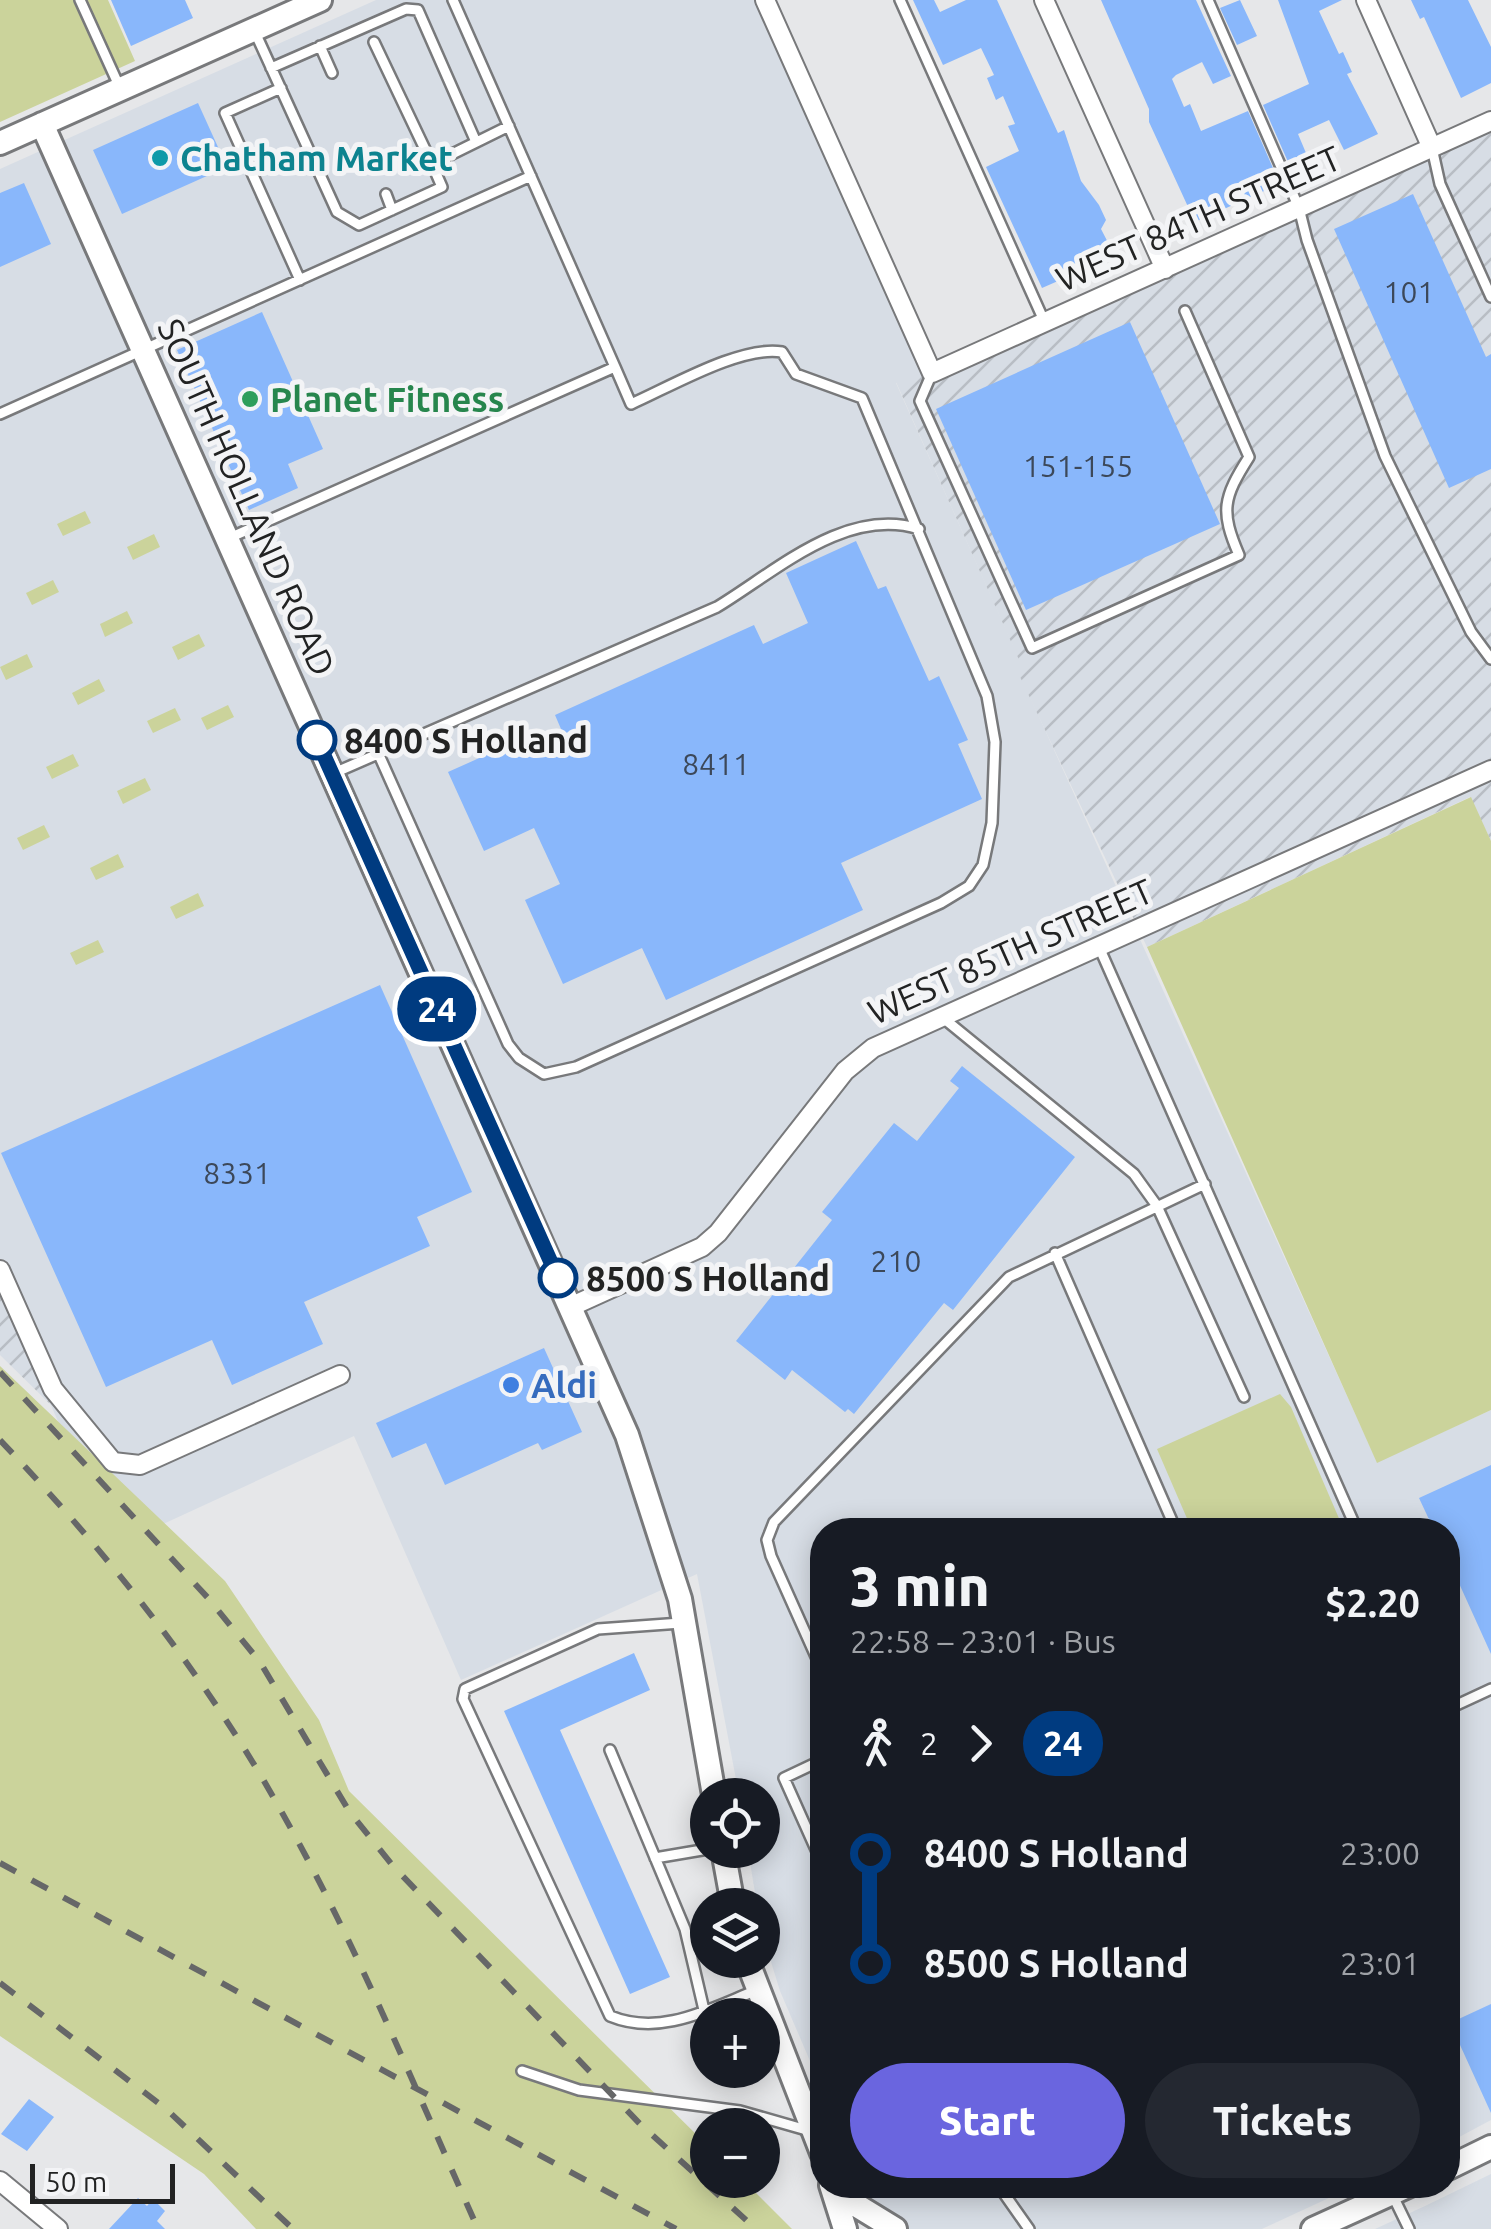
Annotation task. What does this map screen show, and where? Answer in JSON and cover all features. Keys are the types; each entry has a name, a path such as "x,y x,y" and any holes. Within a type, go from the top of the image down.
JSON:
{"main road":[{"path":"0,144 320,0"},
{"name":"SOUTH HOLLAND ROAD","path":"42,124 570,1307 650,1495 684,1623 711,1778"},
{"path":"755,1978 810,2118"},
{"path":"1460,2162 1491,2147"},
{"path":"828,2229 831,2198"},
{"path":"835,2198 845,2229"},
{"path":"847,2198 895,2229"},
{"path":"1313,2229 1381,2198"}],"street":[{"path":"766,0 932,373"},
{"path":"1044,0 1165,268"},
{"path":"1366,0 1432,148"},
{"name":"WEST 84TH STREET","path":"932,373 1491,121"},
{"name":"WEST 85TH STREET","path":"570,1307 702,1247 859,1058 1099,946 1489,775"},
{"path":"0,1270 52,1390 113,1462 140,1465 340,1375"},
{"path":"0,2181 52,2224"},
{"path":"26,2229 52,2224"}],"lane":[{"path":"80,0 121,89"},
{"path":"378,755 508,1044 519,1058 544,1074 576,1067 941,903 969,886 983,865 996,781 986,696 862,398 796,374 782,352 766,350 631,404 453,0"},
{"path":"900,0 1045,323"},
{"path":"1208,0 1300,208 1306,240 1386,456 1471,632 1491,659"},
{"path":"271,68 406,9 418,10 476,142"},
{"path":"254,30 337,212 346,222 358,225 442,188 374,42"},
{"path":"320,46 332,73"},
{"path":"280,88 225,113 300,280"},
{"path":"432,164 508,126"},
{"path":"1432,148 1440,184 1491,298"},
{"path":"0,414 530,176"},
{"path":"386,194 392,210"},
{"path":"932,373 920,402 1032,648 1239,555 1224,519 1231,485 1249,457 1184,312"},
{"path":"228,539 615,367"},
{"path":"332,774 716,607 763,572 828,542 893,521 918,529"},
{"path":"1099,946 1352,1518"},
{"path":"942,1017 1134,1174 1157,1206 1244,1397"},
{"path":"810,1643 771,1556 768,1540 774,1522 1009,1276 1206,1184"},
{"path":"1056,1253 1171,1518"},
{"path":"684,1623 598,1629 465,1689 463,1700 610,2016 635,2026 658,2026 690,2015"},
{"path":"1460,1703 1491,1689"},
{"path":"610,1750 684,1930 701,1998"},
{"path":"810,1766 784,1778 810,1836"},
{"path":"655,1858 690,1852"},
{"path":"737,1998 759,1990"},
{"path":"522,2071 579,2090 740,2111 810,2139"},
{"path":"1007,2198 1028,2229"},
{"path":"1403,2198 1409,2229"}],"shaded area":[{"name":"Chatham Market","path":"376,0 755,0 921,371 896,383 1021,663 1016,666 1377,1462 1491,1410 1491,2120 1460,2137 1460,1518 810,1518 810,2061 776,1978 780,1978 780,1888 754,1888 751,1868 780,1868 780,1778 736,1778 697,1574 461,1680 354,1436 161,1525 61,1428 0,1290 0,169"},
{"path":"1491,115 1491,841 1470,797 1147,947 1015,666 1020,662 896,382"},
{"path":"0,1290 52,1406 0,1355"},
{"path":"1491,2174 1491,2229 1375,2229 1442,2198 1460,2198 1460,2189"},
{"path":"859,2198 1329,2198 1262,2229 908,2229"}],"green space":[{"path":"0,0 108,0 135,61 0,122"},
{"path":"85,511 91,523 63,536 57,524"},
{"path":"154,534 160,547 133,560 127,547"},
{"path":"53,580 59,592 32,605 26,593"},
{"path":"127,611 133,623 105,637 100,624"},
{"path":"199,634 205,646 178,660 172,647"},
{"path":"27,654 33,667 6,680 0,667"},
{"path":"99,679 105,691 78,705 72,693"},
{"path":"228,705 234,717 207,730 201,718"},
{"path":"175,708 181,720 153,733 147,721"},
{"path":"73,754 79,766 52,779 46,767"},
{"path":"145,778 151,790 123,804 117,791"},
{"path":"1471,797 1491,841 1491,1410 1377,1463 1147,947"},
{"path":"44,825 50,837 23,850 17,838"},
{"path":"118,854 124,867 96,880 90,868"},
{"path":"198,893 204,906 176,919 170,907"},
{"path":"98,940 104,952 76,965 70,953"},
{"path":"0,1366 225,1581 319,1720 349,1791 690,2128 690,2198 761,2198 792,2229 256,2229 204,2174 0,2036"},
{"path":"1280,1394 1291,1407 1339,1518 1187,1518 1157,1449"}],"building":[{"path":"111,0 185,0 193,18 131,46"},
{"path":"913,0 934,0 940,12 966,0 997,0 1058,133 1064,130 1081,181 1106,220 1101,229 1115,256 1042,288 986,167 1019,151 1008,126 1015,124 1003,96 996,100 987,78 994,75 981,48 943,65"},
{"path":"1101,0 1196,0 1231,76 1213,84 1202,62 1176,75 1172,79 1184,107 1190,104 1201,131 1248,111 1280,184 1195,222 1149,122 1149,109"},
{"path":"1240,0 1257,36 1237,45 1220,8"},
{"path":"1278,0 1342,0 1319,11 1339,54 1343,52 1352,72 1347,74 1378,134 1344,150 1329,120 1298,134 1314,172 1296,180 1263,105 1309,84"},
{"path":"1411,0 1468,0 1491,47 1491,83 1461,98 1424,17 1420,19"},
{"name":"Chatham Market","path":"198,103 227,167 122,214 93,150"},
{"path":"24,183 51,244 0,267 0,193"},
{"path":"1413,194 1486,357 1491,354 1491,469 1449,488 1334,229"},
{"name":"Planet Fitness","path":"262,312 323,449 288,464 298,488 249,510 177,350"},
{"path":"1130,322 1220,524 1026,610 936,409"},
{"path":"856,541 878,589 886,586 929,681 939,676 968,740 958,744 982,799 841,863 863,910 666,1000 642,948 563,984 525,900 560,884 534,828 484,851 448,772 513,743 519,756 564,736 555,715 754,625 763,644 808,623 786,573"},
{"path":"380,985 472,1192 417,1217 430,1246 304,1302 323,1344 232,1385 212,1340 106,1387 1,1153"},
{"path":"962,1066 1075,1157 953,1310 944,1303 854,1414 848,1409 845,1412 792,1370 785,1380 736,1341 832,1220 822,1212 894,1123 917,1141 959,1088 950,1081"},
{"name":"Aldi","path":"544,1348 582,1432 542,1450 538,1443 445,1485 426,1443 392,1458 376,1423"},
{"path":"1491,1465 1491,1654 1460,1586 1460,1518 1428,1518 1419,1498"},
{"path":"634,1653 650,1690 560,1730 670,1977 630,1994 504,1711"},
{"path":"1491,2004 1491,2113 1460,2045 1460,2018"},
{"path":"29,2099 54,2117 27,2151 1,2134"},
{"path":"138,2198 147,2206 153,2199 165,2211 157,2221 165,2229 109,2229"}],"railway":[{"path":"0,1372 208,1598 260,1662 349,1811 393,1866 640,2124 756,2229"},
{"path":"0,1440 152,1616 251,1759 308,1860 359,1964 478,2229"},
{"path":"0,1863 676,2229"},
{"path":"0,1983 165,2108 293,2229"}],"bus line":[{"name":"24","path":"317,740 558,1278"}],"place":[{"name":"Chatham Market","path":"160,158"},
{"name":"Planet Fitness","path":"250,399"},
{"name":"8400 S Holland","path":"317,740"},
{"name":"8500 S Holland","path":"558,1278"},
{"name":"Aldi","path":"511,1385"}]}
